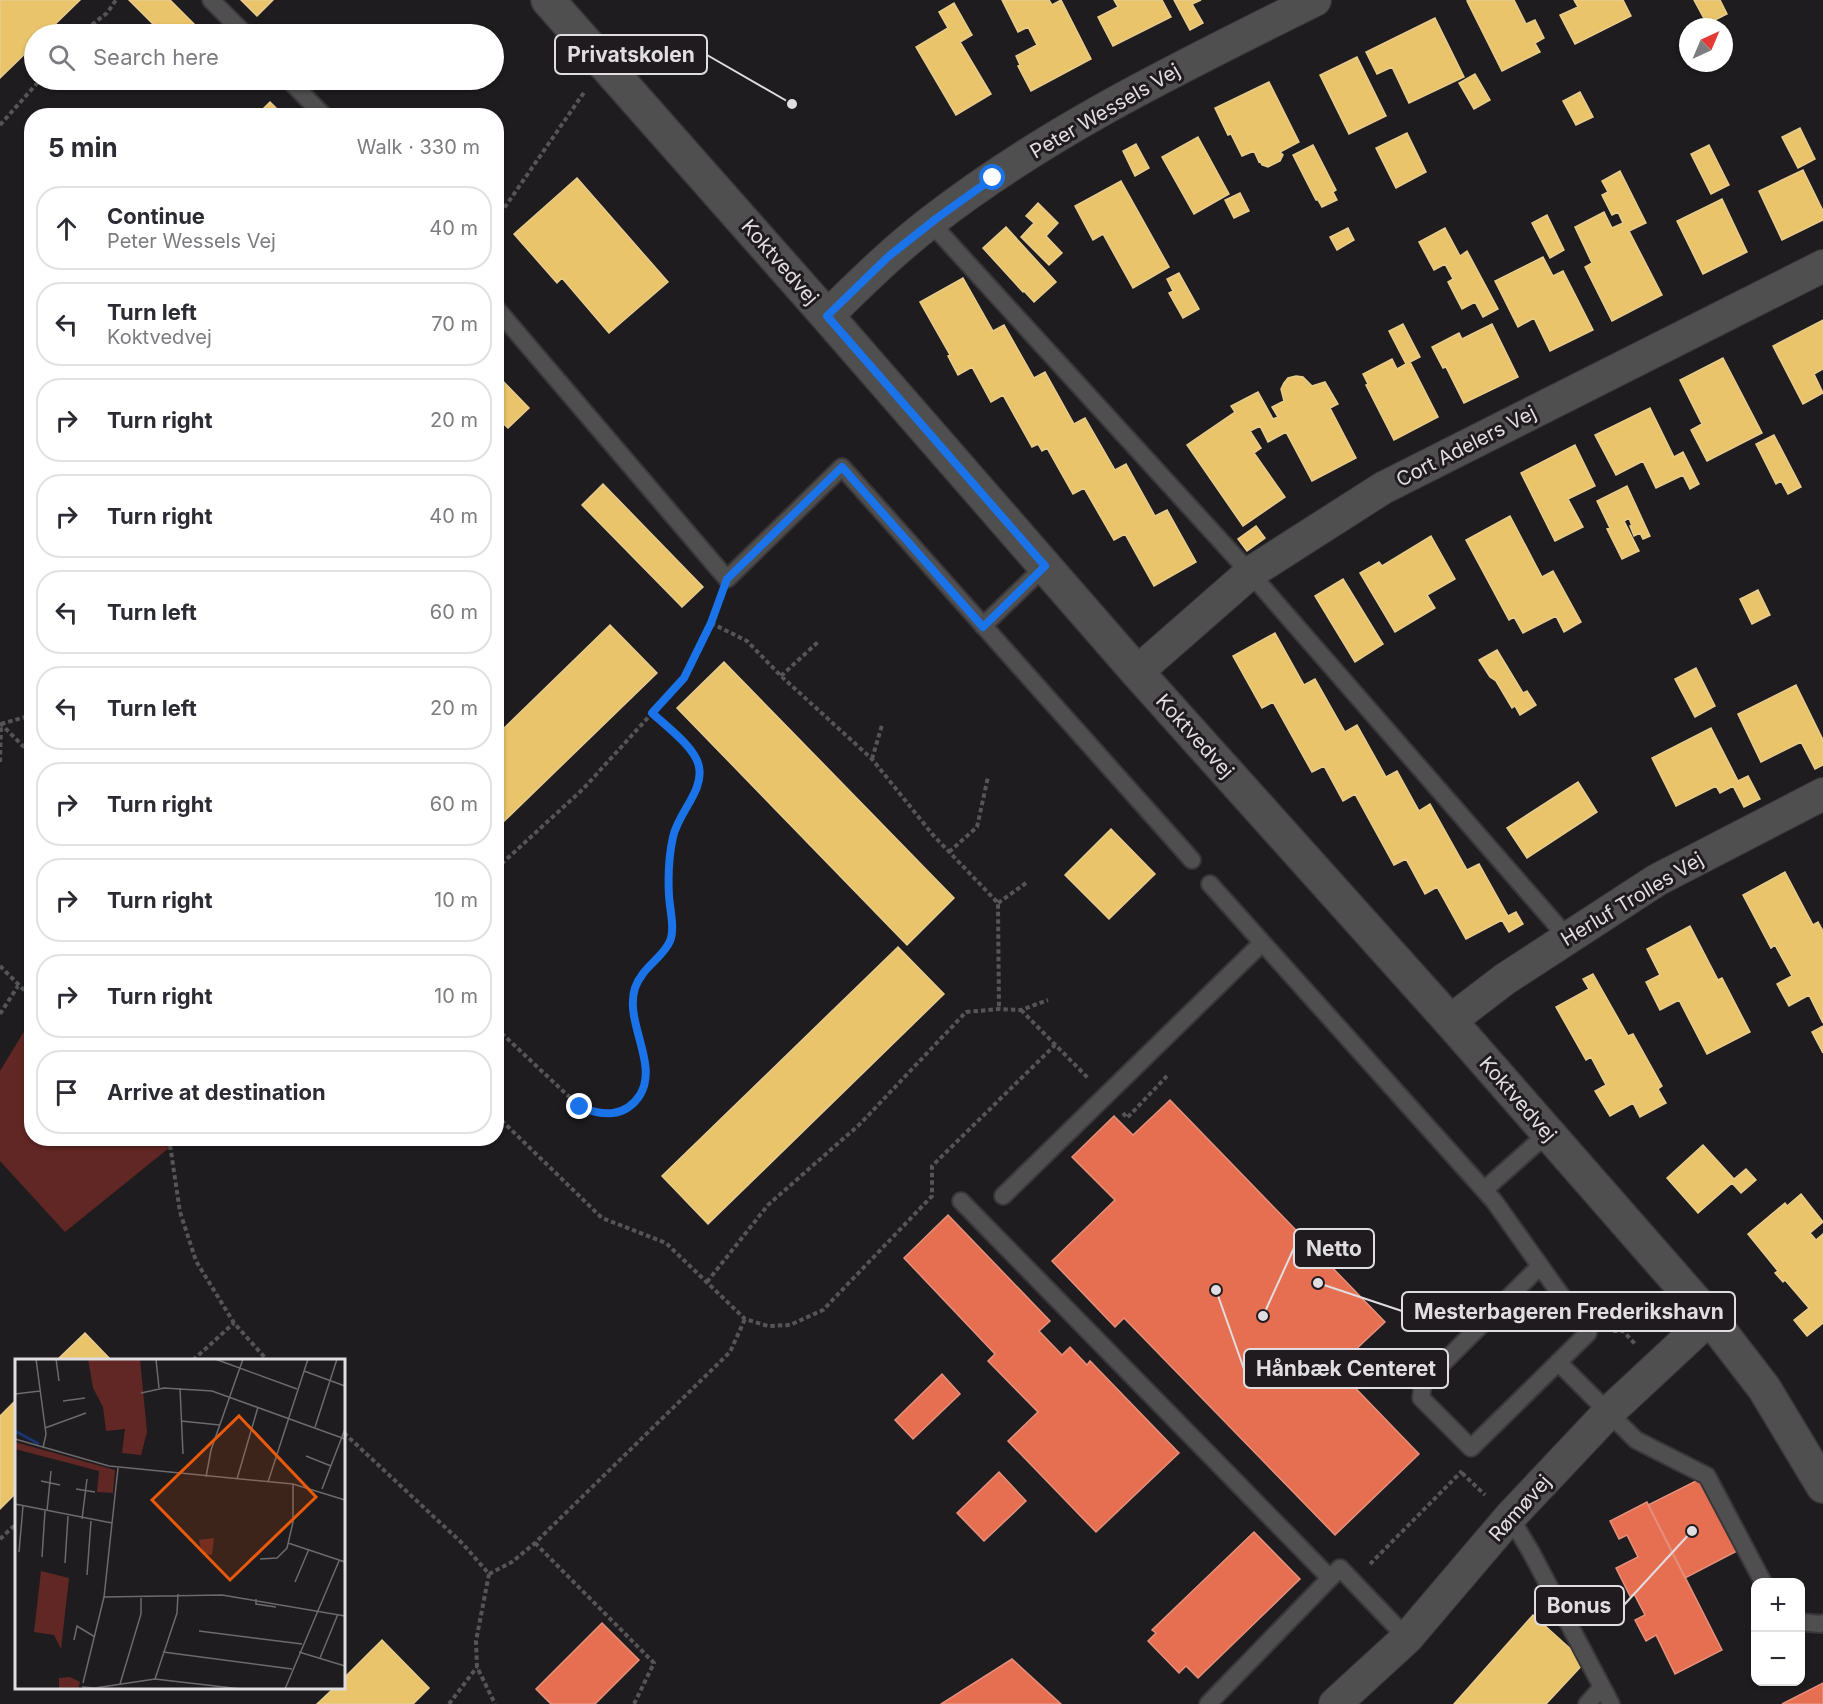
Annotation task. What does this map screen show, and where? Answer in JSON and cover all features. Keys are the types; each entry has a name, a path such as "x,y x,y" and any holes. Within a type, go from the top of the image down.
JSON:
{"street":[{"name":"Koktvedvej","path":"548,0 1137,672 1450,1021 1710,1318 1764,1388 1823,1486"},
{"name":"Peter Wessels Vej","path":"827,316 889,256 930,222 1077,123 1161,77 1315,0"},
{"name":"Cort Adelers Vej","path":"1137,672 1250,573 1383,488 1823,266"},
{"name":"Herluf Trolles Vej","path":"1450,1021 1505,979 1657,880 1823,794"},
{"name":"Rømøvej","path":"1335,1704 1407,1638 1510,1518 1608,1413 1710,1318"}],"lane":[{"path":"211,0 235,24"},
{"path":"299,90 316,108"},
{"path":"930,222 1250,573 1567,937"},
{"path":"504,317 727,579 842,467 1192,860"},
{"path":"983,627 1045,566"},
{"path":"1210,884 1484,1190 1540,1266 1588,1333 1471,1448 1421,1398 1423,1383 1540,1266"},
{"path":"1004,1196 1262,943"},
{"path":"1484,1190 1548,1133"},
{"path":"962,1201 1330,1578"},
{"path":"1558,1362 1636,1440 1707,1476 1761,1578"},
{"path":"1510,1518 1531,1552 1611,1704"},
{"path":"1208,1704 1340,1568 1407,1638"},
{"path":"1805,1622 1823,1623"},
{"path":"1587,1704 1602,1687"}],"path":[{"path":"93,24 108,13 116,0"},
{"path":"504,208 604,63"},
{"path":"0,125 31,90"},
{"path":"504,862 583,789 684,678 711,623 727,579"},
{"path":"711,623 747,641 781,676 872,759 949,852 998,903 999,1008"},
{"path":"781,676 818,642"},
{"path":"504,1036 580,1107 597,1113 614,1114 628,1108 646,1082 645,1064 634,1014 635,989 642,973 669,945 673,934 669,891 673,838 680,816 700,782 699,766 694,752 652,713"},
{"path":"0,724 24,717"},
{"path":"0,724 24,747"},
{"path":"0,724 0,762"},
{"path":"872,759 882,725"},
{"path":"949,852 977,827 988,777"},
{"path":"998,903 1026,883"},
{"path":"0,966 24,991"},
{"path":"0,1014 18,986"},
{"path":"707,1282 768,1205 860,1124 966,1012 999,1008 1021,1010 1048,1000"},
{"path":"504,1122 602,1218 666,1243 745,1319 768,1326 790,1326 823,1310 932,1196 932,1166 1055,1044"},
{"path":"170,1146 180,1212 196,1261 234,1323 266,1359"},
{"path":"489,1574 512,1562 535,1543 730,1352 745,1319"},
{"path":"194,1359 234,1323"},
{"path":"1588,1333 1623,1331 1656,1368"},
{"path":"345,1434 463,1544 489,1574"},
{"path":"1354,1581 1462,1473 1471,1448"},
{"path":"0,1539 15,1525"},
{"path":"535,1543 654,1663 633,1704"},
{"path":"489,1574 476,1641 477,1667 495,1704"},
{"path":"449,1704 477,1667"}],"shaded area":[{"path":"24,1032 24,1146 171,1146 65,1232 0,1161 0,1071"}],"building: Homes":[{"path":"0,0 80,0 55,24 24,24 24,55 0,78"},
{"path":"129,0 170,0 194,24 153,24"},
{"path":"241,0 273,0 257,16"},
{"path":"1002,0 1049,0 1052,5 1061,0 1091,59 1031,91 1018,66 1020,65 1016,56 1037,45 1028,27 1018,32"},
{"path":"1114,0 1162,0 1171,17 1113,46 1098,17 1118,7"},
{"path":"1174,0 1201,0 1192,4 1203,23 1190,30"},
{"path":"1514,0 1526,24 1535,20 1544,38 1535,43 1540,52 1502,71 1467,1"},
{"path":"1574,0 1623,0 1631,16 1575,44 1560,15 1578,7"},
{"path":"1694,0 1720,0 1727,14 1719,18 1704,18"},
{"path":"954,3 972,35 960,42 991,94 956,115 916,47 948,28 939,12"},
{"path":"1435,18 1464,77 1409,103 1392,67 1377,74 1366,52"},
{"path":"1357,57 1386,116 1349,134 1320,75"},
{"path":"1475,74 1490,100 1474,109 1459,83"},
{"path":"1269,82 1299,142 1280,152 1283,155 1280,161 1268,167 1259,162 1254,151 1242,156 1231,134 1228,135 1215,108"},
{"path":"1580,92 1593,117 1576,125 1563,101"},
{"path":"270,102 276,108 264,108"},
{"path":"1800,128 1815,159 1798,168 1782,137"},
{"path":"1407,133 1426,172 1396,188 1376,148"},
{"path":"1198,137 1229,194 1194,214 1162,157"},
{"path":"1136,144 1149,168 1135,176 1123,151"},
{"path":"1313,145 1336,190 1333,192 1337,200 1322,207 1316,200 1293,155"},
{"path":"1709,145 1729,185 1711,194 1691,154"},
{"path":"1803,170 1823,211 1823,220 1782,240 1759,191"},
{"path":"1620,171 1646,223 1629,231 1662,295 1612,321 1585,267 1592,263 1575,227 1604,212 1612,228 1623,223 1618,212 1612,215 1602,195 1608,192 1602,181"},
{"path":"577,178 668,282 609,333 562,278 557,283 514,234"},
{"path":"1121,181 1169,267 1133,288 1103,234 1093,240 1075,206"},
{"path":"1240,193 1249,211 1234,218 1225,200"},
{"path":"1722,199 1747,252 1703,274 1677,221"},
{"path":"1038,203 1058,223 1046,236 1062,253 1049,265 1021,237 1034,223 1026,216"},
{"path":"1547,215 1564,250 1550,258 1532,223"},
{"path":"1006,227 1056,282 1034,302 983,248"},
{"path":"1348,228 1354,240 1337,250 1330,237"},
{"path":"1445,228 1460,256 1467,251 1498,309 1483,317 1475,302 1462,309 1448,282 1453,279 1445,264 1434,270 1419,242"},
{"path":"1543,257 1553,276 1563,271 1593,330 1550,351 1534,318 1518,327 1495,281"},
{"path":"1179,273 1199,309 1183,318 1169,293 1173,291 1167,279"},
{"path":"963,278 993,331 1004,325 1034,378 1045,372 1074,424 1085,418 1115,470 1126,464 1155,516 1167,510 1196,562 1154,586 1125,534 1114,540 1084,488 1073,494 1047,448 1042,451 1038,444 1032,447 1003,395 991,402 972,367 958,375 948,356 950,355 920,302"},
{"path":"1823,320 1823,369 1814,374 1823,393 1803,404 1773,346"},
{"path":"1403,324 1420,357 1410,362 1438,417 1394,440 1366,385 1368,384 1363,374 1392,359 1397,369 1406,364 1389,331"},
{"path":"1492,324 1518,377 1464,403 1446,367 1443,368 1432,347 1459,333 1462,339"},
{"path":"1723,358 1762,433 1707,461 1691,430 1702,424 1680,380"},
{"path":"1303,377 1312,386 1325,382 1338,404 1330,408 1356,458 1312,481 1286,432 1268,442 1260,426 1250,431 1261,448 1254,453 1285,497 1243,526 1187,445 1235,412 1231,406 1258,392 1273,419 1278,417 1272,407 1284,401 1281,389 1288,378"},
{"path":"504,382 529,408 508,428 504,424"},
{"path":"1650,408 1674,457 1683,452 1699,484 1690,489 1683,475 1656,488 1643,461 1616,475 1595,435"},
{"path":"1774,435 1801,487 1788,494 1781,481 1776,484 1756,444"},
{"path":"1575,445 1595,486 1568,499 1583,527 1555,541 1521,473"},
{"path":"603,484 703,587 682,607 582,505"},
{"path":"1627,486 1650,536 1643,539 1640,533 1634,536 1629,518 1624,521 1639,551 1622,559 1607,529 1610,528 1597,501"},
{"path":"1510,516 1542,577 1553,571 1581,622 1564,632 1556,616 1523,633 1514,617 1509,620 1466,540"},
{"path":"1256,526 1265,538 1247,551 1238,539"},
{"path":"1431,536 1455,579 1427,595 1435,608 1395,632 1360,573 1379,562 1382,566"},
{"path":"1343,579 1383,644 1355,662 1315,596"},
{"path":"1758,590 1770,615 1752,624 1740,599"},
{"path":"610,625 657,673 504,821 504,728"},
{"path":"1275,633 1304,685 1315,679 1345,732 1357,725 1386,777 1397,771 1419,811 1430,804 1467,870 1479,864 1508,916 1516,912 1523,924 1509,932 1502,920 1466,939 1437,887 1425,894 1406,859 1394,865 1355,794 1343,801 1324,766 1312,772 1273,702 1262,708 1233,656"},
{"path":"1497,650 1523,693 1527,691 1536,705 1520,715 1515,706 1512,708 1496,681 1490,677 1479,660"},
{"path":"724,662 954,898 907,945 677,708"},
{"path":"1696,668 1715,706 1695,717 1675,679"},
{"path":"1796,685 1823,740 1823,765 1815,769 1801,742 1761,762 1738,714"},
{"path":"1711,728 1738,781 1748,776 1760,799 1744,807 1733,786 1720,793 1716,786 1676,806 1652,758"},
{"path":"1578,782 1597,812 1527,858 1507,828"},
{"path":"1111,829 1155,874 1109,919 1065,875"},
{"path":"1785,872 1813,925 1818,922 1823,931 1823,1023 1809,995 1789,1006 1777,984 1792,976 1775,945 1771,948 1743,895"},
{"path":"1690,926 1718,980 1722,978 1750,1032 1707,1054 1679,1000 1660,1010 1646,982 1660,975 1647,949"},
{"path":"898,947 944,994 708,1224 662,1176"},
{"path":"1593,974 1628,1036 1633,1034 1662,1086 1658,1089 1666,1103 1640,1117 1633,1103 1610,1116 1595,1091 1606,1085 1591,1057 1586,1060 1556,1007 1589,989 1583,979"},
{"path":"1823,1026 1823,1053 1812,1032"},
{"path":"1703,1145 1734,1179 1746,1169 1756,1180 1741,1193 1732,1183 1698,1213 1667,1178"},
{"path":"1801,1194 1823,1222 1810,1233 1816,1240 1823,1234 1823,1323 1807,1336 1794,1320 1809,1308 1785,1280 1783,1282 1775,1273 1778,1271 1748,1234 1785,1203 1787,1206"},
{"path":"85,1333 110,1359 58,1359"},
{"path":"15,1401 15,1494 0,1509 0,1416"},
{"path":"1533,1615 1585,1662 1546,1704 1454,1704"},
{"path":"382,1640 429,1688 413,1704 317,1704 333,1689 345,1689 345,1677"}],"building: Shops":[{"path":"1170,1100 1385,1322 1336,1368 1419,1454 1335,1535 1124,1318 1115,1327 1052,1261 1115,1200 1072,1157 1114,1116 1133,1135"},
{"path":"948,1215 1050,1321 1039,1331 1062,1355 1070,1347 1087,1365 1090,1361 1179,1453 1096,1532 1008,1441 1038,1412 988,1361 995,1354 904,1258"},
{"path":"942,1374 960,1394 913,1439 895,1420"},
{"path":"999,1472 1026,1501 984,1541 957,1513"},
{"path":"1702,1478 1739,1550 1685,1578 1648,1505"},
{"path":"1647,1502 1722,1650 1675,1674 1656,1635 1646,1641 1635,1620 1645,1615 1634,1594 1630,1596 1616,1568 1638,1557 1627,1535 1619,1539 1610,1521"},
{"path":"1254,1532 1300,1579 1198,1678 1186,1666 1179,1673 1148,1641 1156,1633 1152,1630"},
{"path":"602,1623 639,1660 595,1704 551,1704 536,1689"},
{"path":"1012,1659 1061,1704 941,1704"},
{"path":"1823,1683 1823,1704 1782,1704"}],"place":[{"name":"Privatskolen","path":"792,104"},
{"name":"Mesterbageren Frederikshavn","path":"1318,1283"},
{"name":"Hånbæk Centeret","path":"1216,1290"},
{"name":"Netto","path":"1263,1316"},
{"name":"Bonus","path":"1692,1531"}],"route":[{"path":"580,1107 597,1113 614,1114 628,1108 646,1082 645,1064 634,1014 635,989 642,973 669,945 673,934 669,891 673,838 680,816 700,782 699,766 694,752 652,713 684,678 711,623 727,579 842,467 983,627 1045,566 827,316 889,256 993,178"}]}
